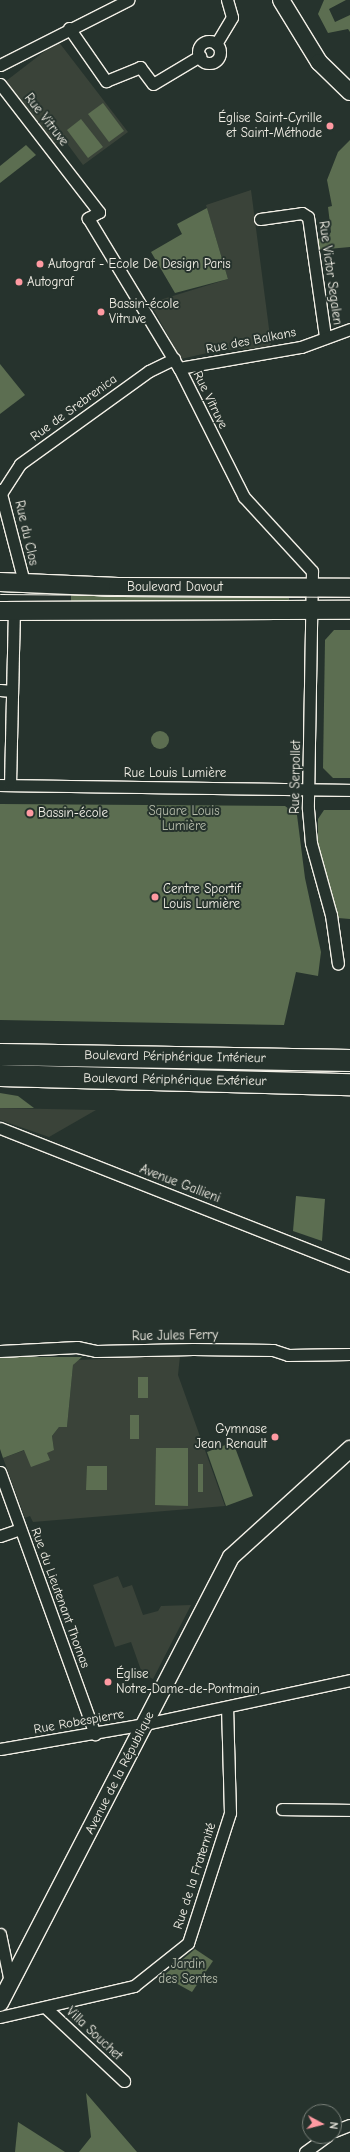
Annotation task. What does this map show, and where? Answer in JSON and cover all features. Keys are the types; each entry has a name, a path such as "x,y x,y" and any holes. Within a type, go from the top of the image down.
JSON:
{"highway":[{"name":"Boulevard Périphérique Intérieur","path":"0,1054 350,1060"},
{"name":"Boulevard Périphérique Extérieur","path":"0,1075 349,1084"}],"main road":[{"path":"281,0 319,62 350,92"},
{"name":"Boulevard Davout","path":"0,582 118,587 350,588"},
{"name":"Boulevard Davout","path":"7,611 107,608 312,611 350,610"},
{"name":"Avenue de la République","path":"0,2003 235,1552 350,1449"}],"street":[{"path":"0,65 69,28 128,0"},
{"path":"69,28 106,81 140,68 153,84 200,56 200,47 208,41 216,44 232,17 227,0"},
{"name":"Rue Vitruve","path":"0,84 99,212 88,218 176,363 244,497 312,571 313,587"},
{"name":"Rue Victor Segalen","path":"260,219 302,212 308,217 325,336"},
{"name":"Rue des Balkans","path":"176,363 301,347 325,336 350,329"},
{"name":"Rue de Srebrenica","path":"1,491 20,464 149,371 176,363"},
{"name":"Rue du Clos","path":"1,491 24,582"},
{"name":"Rue Serpollet","path":"313,587 310,790 311,843 331,915 338,964"},
{"path":"5,785 12,691 7,611"},
{"path":"0,690 12,691"},
{"name":"Rue Louis Lumière","path":"5,785 350,790"},
{"name":"Avenue Gallieni","path":"0,1128 350,1266"},
{"name":"Rue Jules Ferry","path":"0,1351 77,1347 96,1351 193,1348 273,1350 288,1355 350,1354"},
{"name":"Rue du Lieutenant Thomas","path":"0,1472 95,1734"},
{"path":"0,1536 20,1529"},
{"name":"Rue Robespierre","path":"0,1749 95,1734 350,1680"},
{"name":"Rue de la Fraternité","path":"0,2017 46,2008 134,1986 188,1943 230,1813 227,1707"},
{"path":"282,1809 350,1810"},
{"path":"0,1934 10,1982"},
{"name":"Villa Souchet","path":"46,2008 124,2081"},
{"path":"305,2152 316,2144"}],"shaded area":[{"path":"58,41 128,132 83,165 63,138 55,144 6,81"},
{"path":"251,190 271,344 269,347 216,351 181,359 150,303 228,279 206,205"},
{"path":"0,1108 96,1110 49,1137 0,1120"},
{"path":"180,1356 178,1375 225,1506 33,1522 30,1516 25,1518 3,1458 25,1450 54,1450 52,1436 59,1427 67,1427 73,1365 76,1360"},
{"path":"118,1576 123,1588 132,1585 143,1615 158,1611 161,1606 191,1605 153,1679 142,1673 131,1642 115,1647 93,1585"}],"green space":[{"path":"324,0 346,0 329,9 335,22 350,15 350,32 348,29 328,33 318,14"},
{"path":"103,103 124,131 109,142 88,114"},
{"path":"81,119 103,147 88,158 67,130"},
{"path":"350,140 350,247 317,250 316,239 328,237 331,232 328,207 332,206 327,180 338,152"},
{"path":"26,145 36,155 0,183 0,166"},
{"path":"207,208 228,279 175,293 151,252 182,234 177,224"},
{"path":"0,364 25,395 0,414"},
{"path":"71,587 289,594 289,603 71,607"},
{"path":"334,630 350,630 350,778 333,778 323,768 325,640"},
{"path":"156,731 164,731 169,736 167,747 164,749 156,749 151,744 151,736"},
{"name":"Centre Sportif Louis Lumière","path":"0,804 285,806 297,815 305,878 321,952 318,976 296,972 284,1025 0,1020"},
{"path":"324,810 350,810 350,919 338,918 318,858 318,819"},
{"path":"0,1093 18,1096 34,1108 0,1108"},
{"path":"296,1196 325,1199 322,1241 293,1231"},
{"path":"0,1357 82,1357 73,1365 67,1427 59,1427 52,1436 54,1450 47,1453 50,1460 31,1467 24,1450 3,1458 0,1449"},
{"path":"138,1377 148,1377 148,1398 138,1398"},
{"path":"130,1415 139,1415 139,1439 130,1439"},
{"path":"233,1442 253,1496 226,1506 207,1452"},
{"path":"156,1448 188,1448 188,1506 155,1505"},
{"path":"198,1464 203,1464 203,1492 198,1492"},
{"path":"87,1466 107,1466 107,1490 86,1490"},
{"name":"Jardin des Sentes","path":"195,1949 213,1961 192,1992 163,1976"},
{"path":"86,2093 137,2152 79,2152 91,2137"},
{"path":"18,2122 65,2152 15,2152"}],"tram line":[{"path":"0,594 350,597"}],"place":[{"name":"Église Saint-Cyrille et Saint-Méthode","path":"330,126"},
{"name":"Autograf - Ecole De Design Paris","path":"40,264"},
{"name":"Autograf","path":"19,282"},
{"name":"Bassin-école Vitruve","path":"101,312"},
{"name":"Bassin-école","path":"30,813"},
{"name":"Centre Sportif Louis Lumière","path":"155,897"},
{"name":"Gymnase Jean Renault","path":"275,1437"},
{"name":"Église Notre-Dame-de-Pontmain","path":"108,1682"}],"park label":[{"name":"Square Louis Lumière","path":"184,820"}]}
